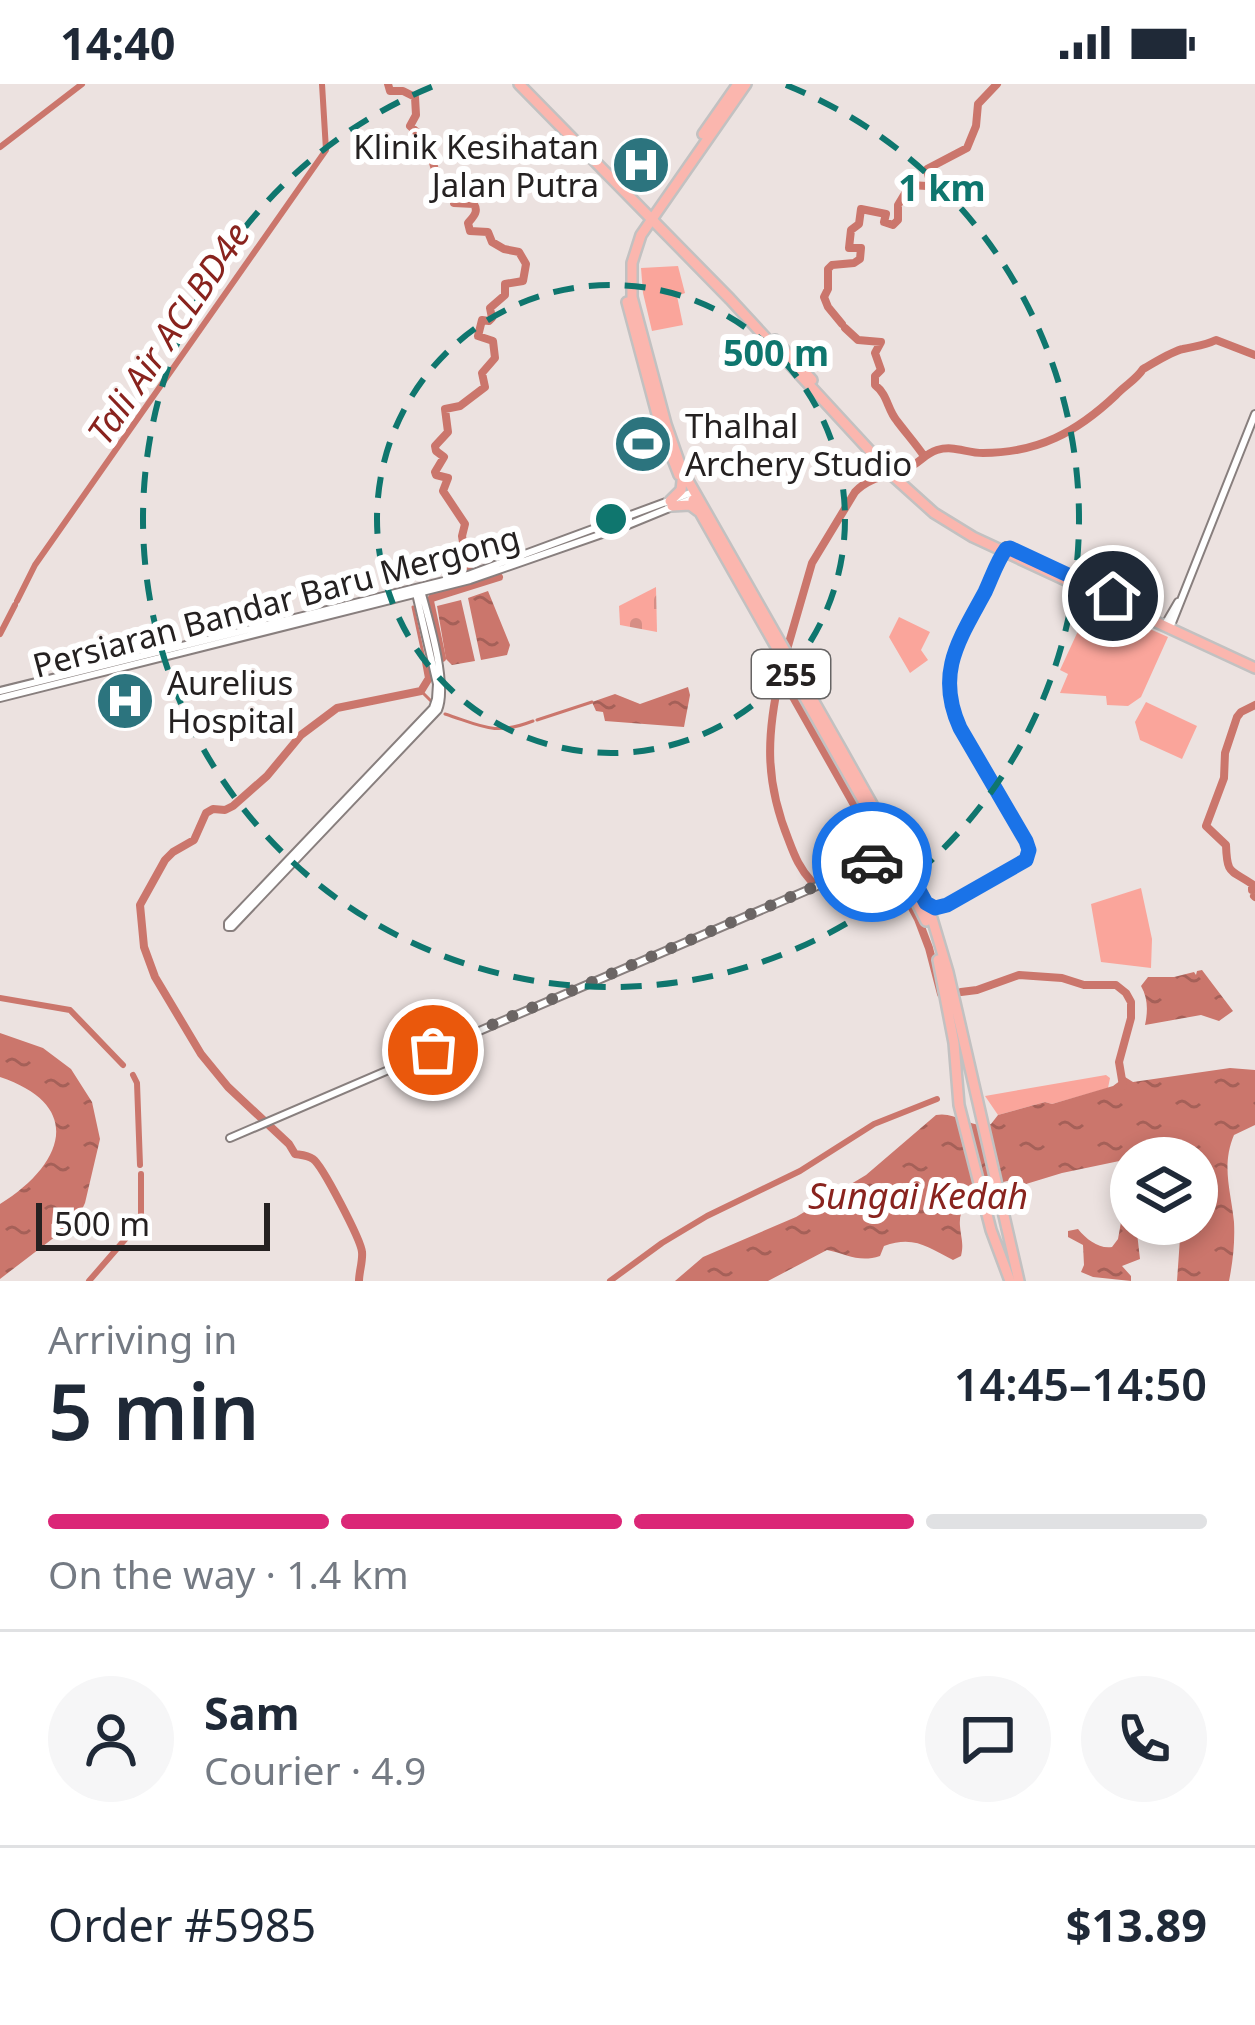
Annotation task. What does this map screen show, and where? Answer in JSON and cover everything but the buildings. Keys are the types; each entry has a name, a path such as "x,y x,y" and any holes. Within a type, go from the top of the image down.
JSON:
{"main road":[{"path":"519,84 734,295 894,472 945,521 1002,554 1168,625"},
{"name":"255","path":"742,84 639,234 626,262 626,298 672,463 826,729"},
{"path":"637,204 659,202 663,229"},
{"path":"637,204 639,234 663,229"},
{"name":"255","path":"639,234 632,263 632,297 674,452 890,853 928,914 947,985 959,1105 991,1230 1015,1281"},
{"path":"671,504 682,481"},
{"path":"671,504 690,505 701,515"},
{"path":"1002,554 1006,560 1021,559 1255,665"},
{"path":"928,914 944,906"},
{"name":"255","path":"949,998 1015,1281"}],"street":[{"path":"1168,625 1255,415"},
{"name":"Persiaran Bandar Baru Mergong","path":"0,694 418,591 694,495"},
{"path":"944,906 1028,854 1026,841 960,728 949,693 952,655 1002,554"},
{"path":"230,925 438,710 442,682 418,591"},
{"path":"230,1138 890,853"}],"green space":[{"path":"678,266 685,293 677,296 683,325 652,331 641,268"},
{"path":"656,587 657,632 620,625 619,606"},
{"path":"1091,603 1168,637 1141,697 1128,706 1107,705 1106,696 1060,693 1068,674 1060,670"},
{"path":"899,617 930,632 921,650 928,660 910,673 889,637"},
{"path":"1146,702 1197,726 1182,759 1140,740 1135,722"},
{"path":"1141,888 1152,939 1151,968 1101,962 1091,904"},
{"path":"1106,1075 1108,1088 998,1115 985,1096"}],"water":[{"path":"488,591 510,645 507,655 481,660 468,598"},
{"path":"461,600 475,661 452,665 446,659 437,606"},
{"path":"688,687 684,727 605,721 592,702 615,694 640,704"},
{"path":"1202,970 1233,1011 1219,1021 1201,1015 1145,1025 1147,1005 1141,986 1148,977 1196,975"},
{"path":"0,1033 43,1048 71,1069 92,1102 100,1139 77,1220 0,1279 0,1204 39,1172 56,1137 45,1104 27,1089 0,1077"},
{"name":"Sungai Kedah","path":"1230,1068 1255,1070 1255,1125 1234,1135 1228,1157 1234,1229 1229,1281 1177,1281 1180,1245 1218,1245 1218,1137 1110,1137 1110,1163 1026,1184 1017,1179 971,1199 961,1216 961,1256 953,1260 921,1244 904,1242 884,1246 880,1256 873,1258 827,1250 768,1281 675,1281 703,1257 796,1217 866,1175 936,1115 991,1124 998,1115 1113,1086 1125,1077 1133,1082"},
{"path":"1078,1229 1093,1243 1138,1245 1140,1259 1122,1266 1131,1281 1081,1272 1083,1245 1068,1237 1068,1231"}],"waterway":[{"path":"0,147 82,84"},
{"name":"Tali Air ACLBD4e","path":"17,601 35,565 326,150 322,84"},
{"path":"388,84 390,91 415,97 416,115 410,126 427,141 438,171 434,189 456,184 454,203 475,207 470,231 488,232 492,242 519,252 526,264 523,281 505,284 505,295 490,308 492,318 482,320 478,336 493,341 495,358 482,373 485,387 460,406 445,409 448,432 435,446 444,457 436,475 448,478 443,491 465,524 462,536 470,547 469,568"},
{"path":"842,324 824,297 828,269 860,259 861,248 849,248 861,209 886,214 884,222 893,225 910,185 927,186 927,169 967,148 978,104 997,84"},
{"path":"845,328 858,340 881,342 875,353 881,370 875,385 924,456"},
{"path":"788,646 812,563 855,492 866,483 911,467 937,450 1003,452 1056,438 1101,408 1143,369 1179,350 1216,340 1255,355"},
{"path":"442,658 430,601 496,576"},
{"name":"Tali Air ACLBD4e","path":"0,634 15,605"},
{"path":"413,607 425,663"},
{"path":"359,1281 360,1245 332,1188 318,1164 295,1154 201,1054 155,977 144,947 140,905 165,860 194,840 206,813 233,806 267,776 301,735 337,708 421,691 429,678 426,662"},
{"path":"780,674 879,849"},
{"path":"780,675 770,739 772,779 791,847 812,882"},
{"path":"421,691 431,701"},
{"path":"537,720 592,702"},
{"path":"1252,890 1252,884 1231,870 1226,845 1206,826 1224,778 1225,753 1237,717 1255,705"},
{"path":"445,714 498,729 533,721"},
{"path":"889,865 918,919 941,994"},
{"path":"961,992 1019,975 1116,985 1131,1002 1119,1062 1123,1086"},
{"path":"0,998 70,1010 123,1065"},
{"path":"133,1075 140,1165"},
{"path":"610,1281 707,1216 800,1171 874,1124 937,1099"},
{"path":"89,1281 141,1221 141,1174"}],"way so far":[{"path":"433,1050 872,862"}],"place":[{"name":"Klinik Kesihatan Jalan Putra","path":"641,165"},
{"name":"Thalhal Archery Studio","path":"643,444"},
{"name":"Aurelius Hospital","path":"125,701"}],"route":[{"path":"872,862 896,847 926,903 935,908 1026,860 1028,845 952,709 952,655 1006,549 1113,596"}]}
